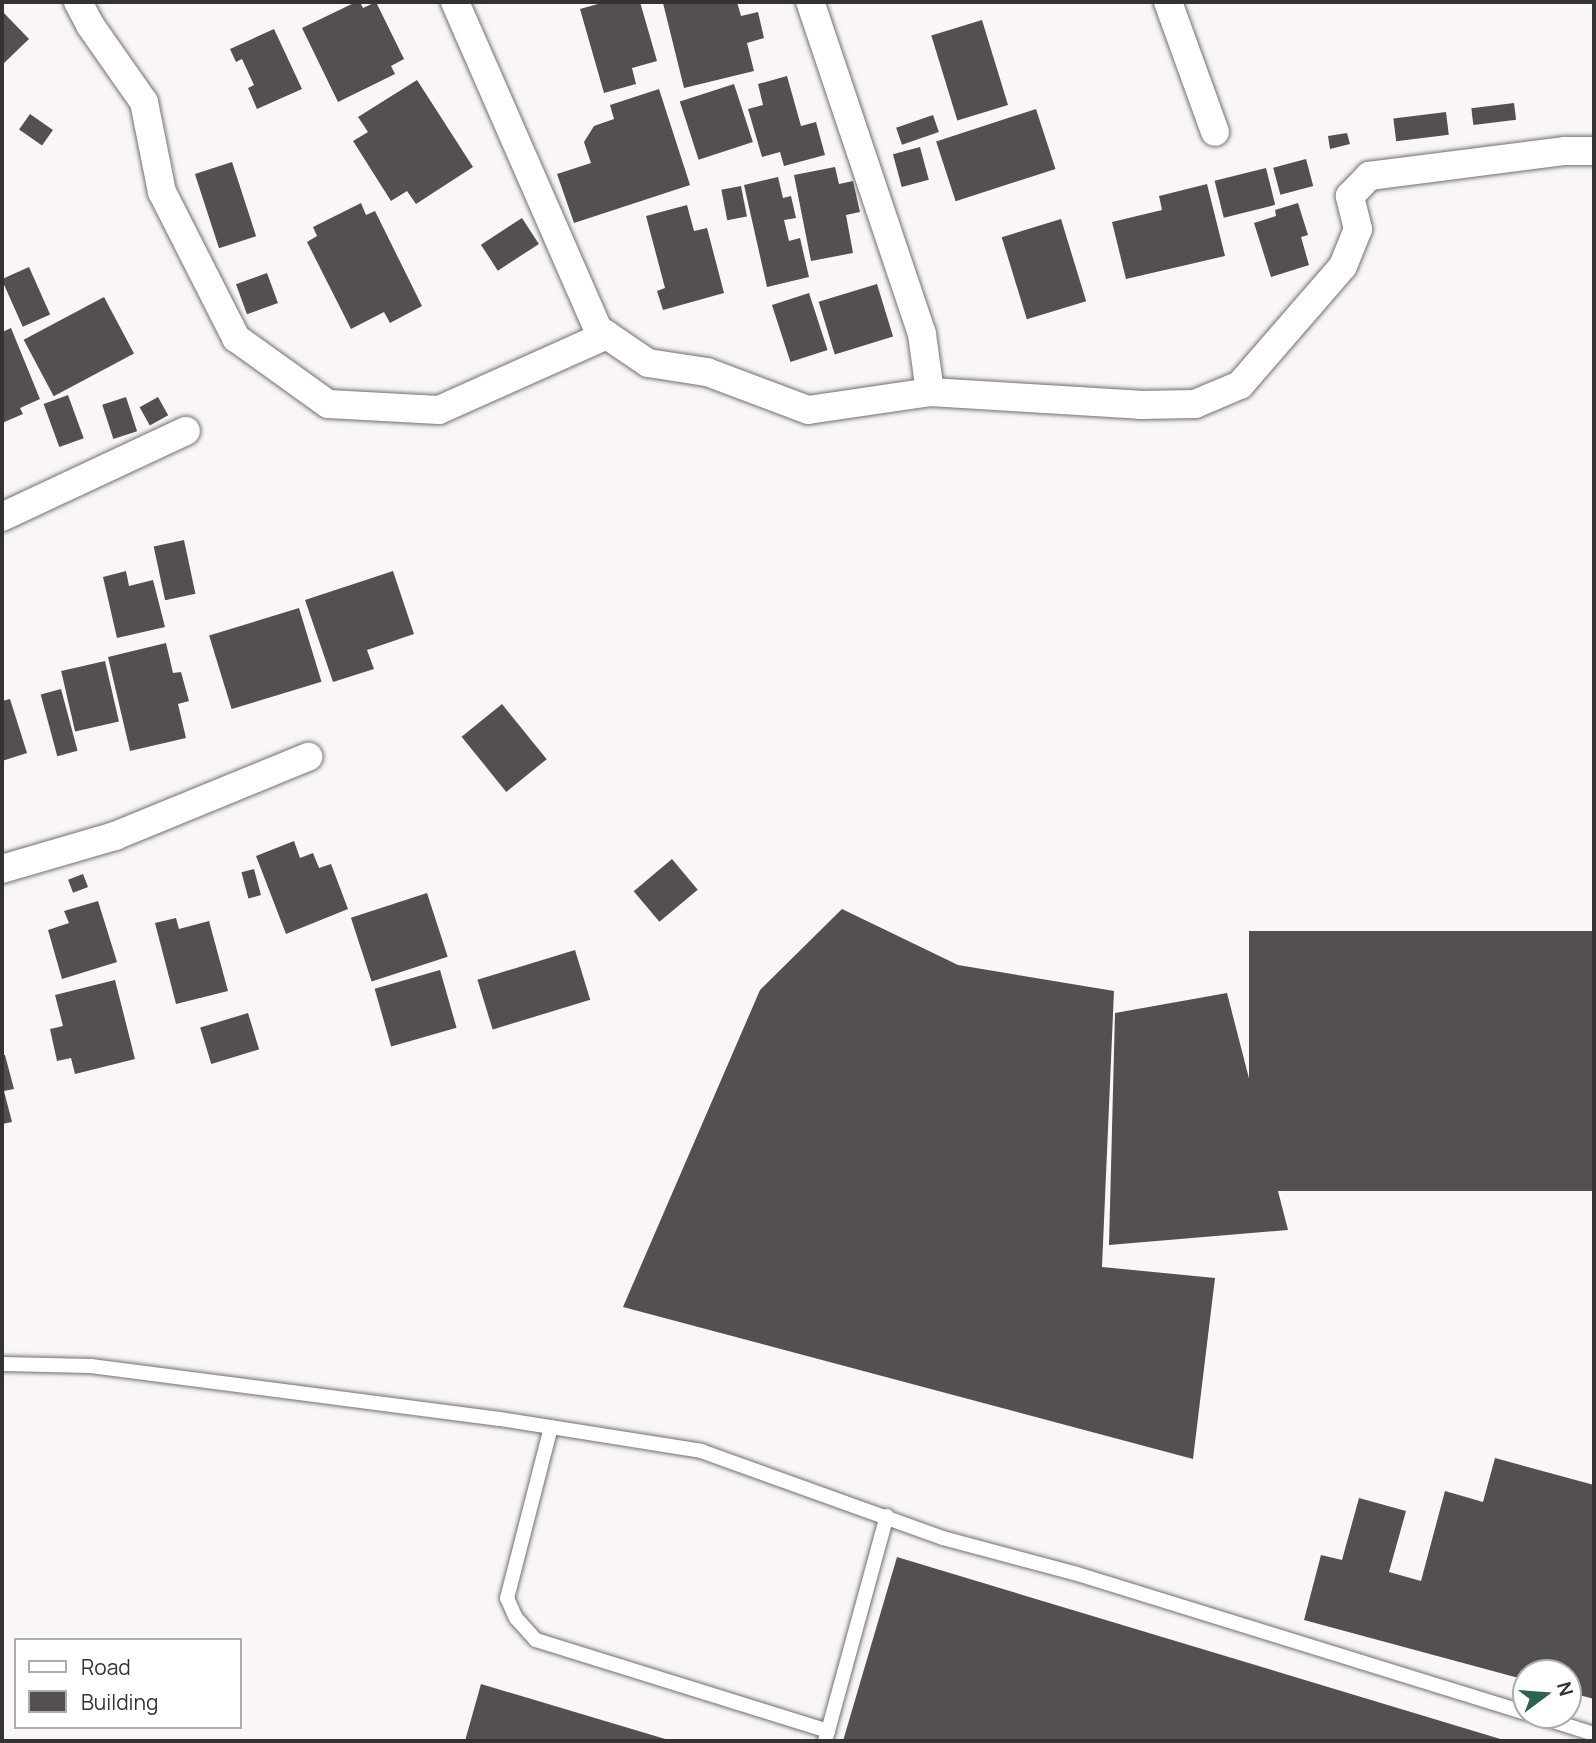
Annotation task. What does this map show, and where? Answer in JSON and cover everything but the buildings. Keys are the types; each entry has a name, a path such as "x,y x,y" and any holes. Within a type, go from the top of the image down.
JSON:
{"street":[{"path":"78,2 90,25 144,102 162,192 236,338 328,404 439,410 607,335"},
{"path":"455,2 598,329 648,363 708,372 808,410 930,392 1140,405 1195,404 1240,385 1343,267 1358,229 1350,196 1369,176 1566,151 1594,150"},
{"path":"810,2 922,334 930,392"},
{"path":"1168,2 1215,132"},
{"path":"2,517 186,431"},
{"path":"2,869 115,836 308,757"}],"lane":[{"path":"2,1364 91,1366 551,1427 701,1451 943,1538 1074,1573 1512,1709"},
{"path":"551,1427 507,1598 516,1618 536,1640 826,1736 887,1516"}]}
